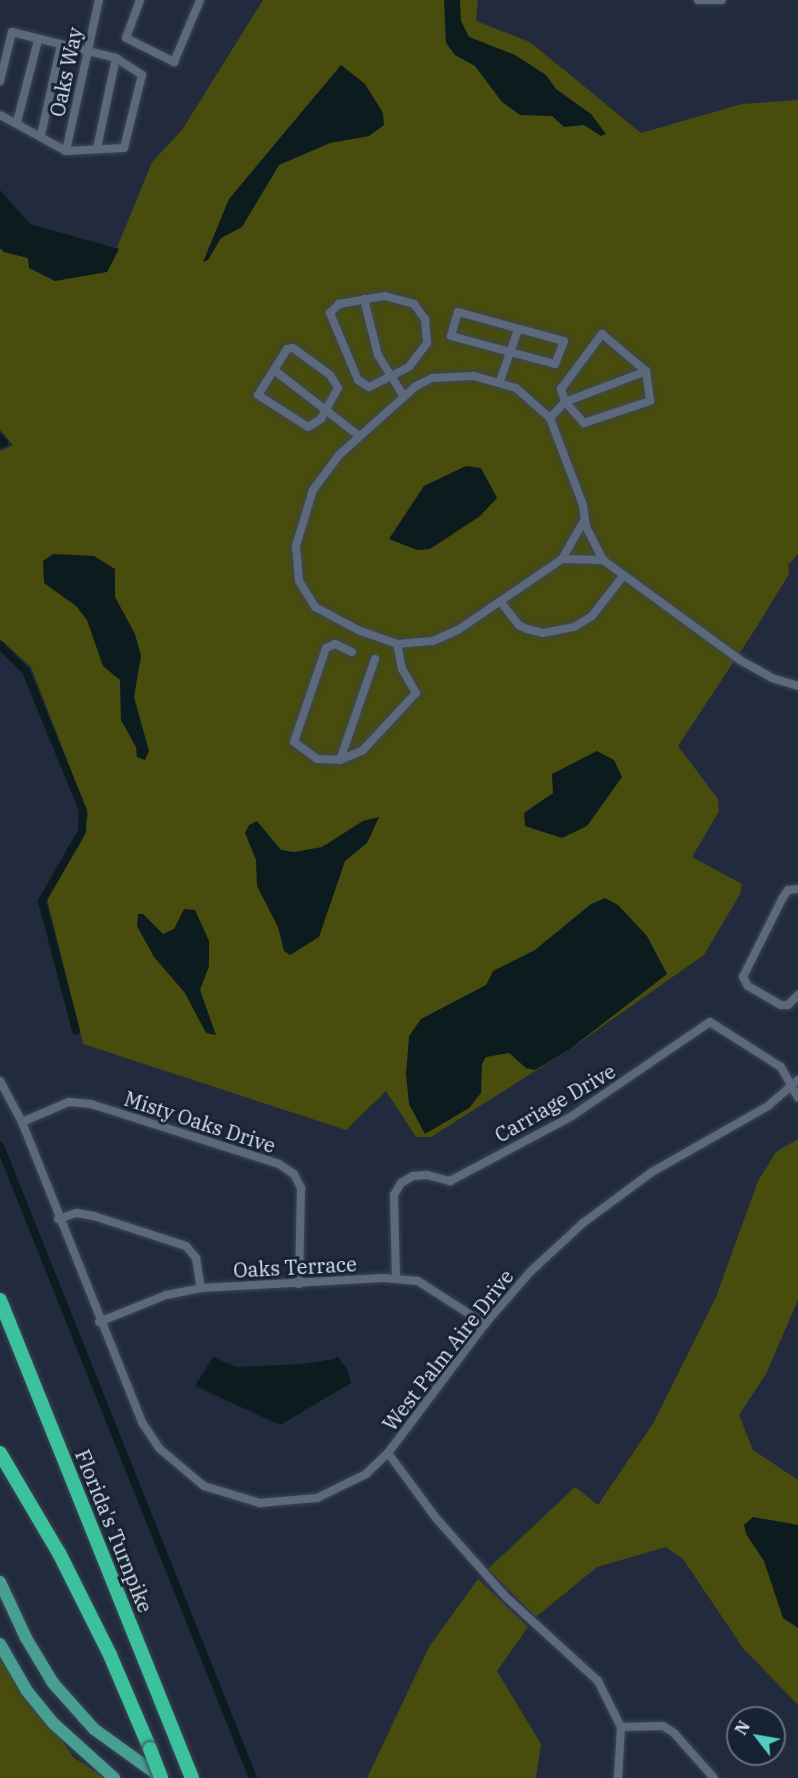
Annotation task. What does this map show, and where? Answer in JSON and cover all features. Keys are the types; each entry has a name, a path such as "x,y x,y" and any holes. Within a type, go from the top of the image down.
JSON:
{"highway":[{"name":"Florida's Turnpike","path":"0,1300 190,1774"},
{"path":"0,1452 64,1563 110,1655 162,1778"}],"main road":[{"path":"0,1582 26,1638 53,1683 94,1729 162,1778"},
{"path":"0,1644 27,1691 53,1723 114,1778"}],"street":[{"name":"Oaks Way","path":"66,151 90,50 99,0"},
{"path":"140,0 126,38 174,62 197,1"},
{"path":"698,0 722,0"},
{"path":"0,81 12,32 116,58 142,75 124,148 66,151 41,135 0,115"},
{"path":"17,122 38,39"},
{"path":"41,135 61,45"},
{"path":"97,148 116,58"},
{"path":"385,296 414,304 425,319 428,343 417,360 391,378 369,387 358,380 331,319 331,310 339,304 364,299 385,296"},
{"path":"364,299 370,334 391,378 403,395"},
{"path":"458,312 564,341 555,364 511,356 451,336 458,312"},
{"path":"500,381 511,356 518,330"},
{"path":"602,334 646,371 650,401 584,423 565,402 561,389 602,334"},
{"path":"290,348 325,370 338,388 328,408 317,423 303,426 261,399 260,389 290,348"},
{"path":"274,370 328,408 359,436"},
{"path":"550,418 565,402 646,371"},
{"path":"585,518 562,559 500,601 433,641 397,644 330,618 315,607 299,581 296,546 313,490 323,473 359,436 403,395 432,378 474,376 500,381 534,401 550,418 585,518 603,560 740,660 772,678 798,686"},
{"path":"562,559 603,560"},
{"path":"500,601 519,625 528,629 543,633 574,627 592,616 623,576"},
{"path":"352,652 335,644 326,648 294,742 317,759 340,760 363,750 416,693 402,669 397,644"},
{"path":"340,760 375,659"},
{"path":"798,889 789,890 783,899 743,977 748,986 781,1005 788,1005 798,995"},
{"name":"Carriage Drive","path":"396,1279 394,1196 401,1183 413,1176 427,1175 450,1181 572,1116 710,1022 781,1068 795,1083"},
{"path":"0,1081 22,1122 99,1322"},
{"path":"795,1083 798,1098"},
{"name":"West Palm Aire Drive","path":"99,1322 143,1425 160,1449 204,1486 260,1503 293,1503 343,1488 388,1453 485,1324 530,1272 583,1223 652,1173 768,1106 795,1083"},
{"name":"Misty Oaks Drive","path":"22,1122 69,1102 91,1104 279,1164 294,1174 301,1188 299,1284"},
{"path":"58,1219 77,1213 94,1216 186,1246 196,1258 201,1288"},
{"name":"Oaks Terrace","path":"99,1322 166,1295 201,1288 396,1279 418,1281 485,1324"},
{"path":"388,1453 436,1518 506,1598 598,1681 621,1727 618,1778"},
{"path":"621,1727 663,1726 714,1778"}],"shaded area":[{"path":"263,0 478,0 476,21 530,42 641,133 742,104 798,100 798,554 788,565 789,574 756,628 678,746 718,799 719,811 692,857 742,884 740,894 704,955 570,1049 431,1137 416,1137 386,1091 346,1130 83,1044 47,899 83,839 88,814 31,667 0,639 0,451 13,445 0,430 0,248 28,258 107,272 152,162 182,130"},
{"path":"444,0 460,0 461,21 469,37 515,55 546,75 556,89 591,114 606,134 601,136 584,125 564,127 552,116 520,115 502,102 475,66 455,55 446,43"},
{"path":"341,65 365,84 383,113 384,125 369,136 330,143 279,165 242,227 221,238 208,260 203,262 229,199"},
{"path":"0,190 30,224 119,249 107,272 55,281 29,268 28,258 4,252 0,248"},
{"path":"466,466 481,468 497,498 480,516 430,549 417,550 389,539 424,486"},
{"path":"53,554 94,556 115,569 115,597 135,634 141,656 134,697 149,751 145,760 137,757 136,747 121,720 120,680 103,666 87,620 76,606 44,583 43,561"},
{"path":"597,751 614,760 622,777 587,826 562,838 525,826 524,813 553,793 552,774"},
{"path":"379,817 367,843 345,861 319,937 290,955 284,951 278,927 257,886 256,860 245,833 249,825 257,821 281,850 294,852 322,847 363,821"},
{"path":"605,898 618,905 647,936 667,974 570,1049 535,1070 526,1068 509,1053 486,1057 482,1064 481,1093 469,1108 425,1134 409,1104 406,1074 409,1036 421,1019 486,985 493,971 535,950 591,904"},
{"path":"184,909 195,910 209,941 209,966 200,990 216,1035 206,1033 185,993 154,957 137,926 138,914 143,914 163,934 174,929"},
{"path":"798,1139 798,1300 766,1374 739,1415 753,1450 798,1480 798,1705 743,1648 683,1559 666,1547 597,1567 536,1617 488,1569 575,1487 598,1505 654,1422 716,1297 758,1181 776,1152"},
{"path":"337,1356 347,1369 351,1383 280,1425 195,1386 213,1357 236,1367 302,1364 335,1359"},
{"path":"753,1517 798,1525 798,1628 783,1618 764,1561 746,1534 744,1525"},
{"path":"478,1579 528,1627 497,1671 541,1744 536,1778 367,1778 429,1647"},
{"path":"0,1645 73,1757 105,1778 0,1778"}],"waterway":[{"path":"0,438 4,443 0,444"},
{"path":"0,645 26,671 83,811 82,831 42,901 76,1031"},
{"path":"0,1146 253,1778"}]}
